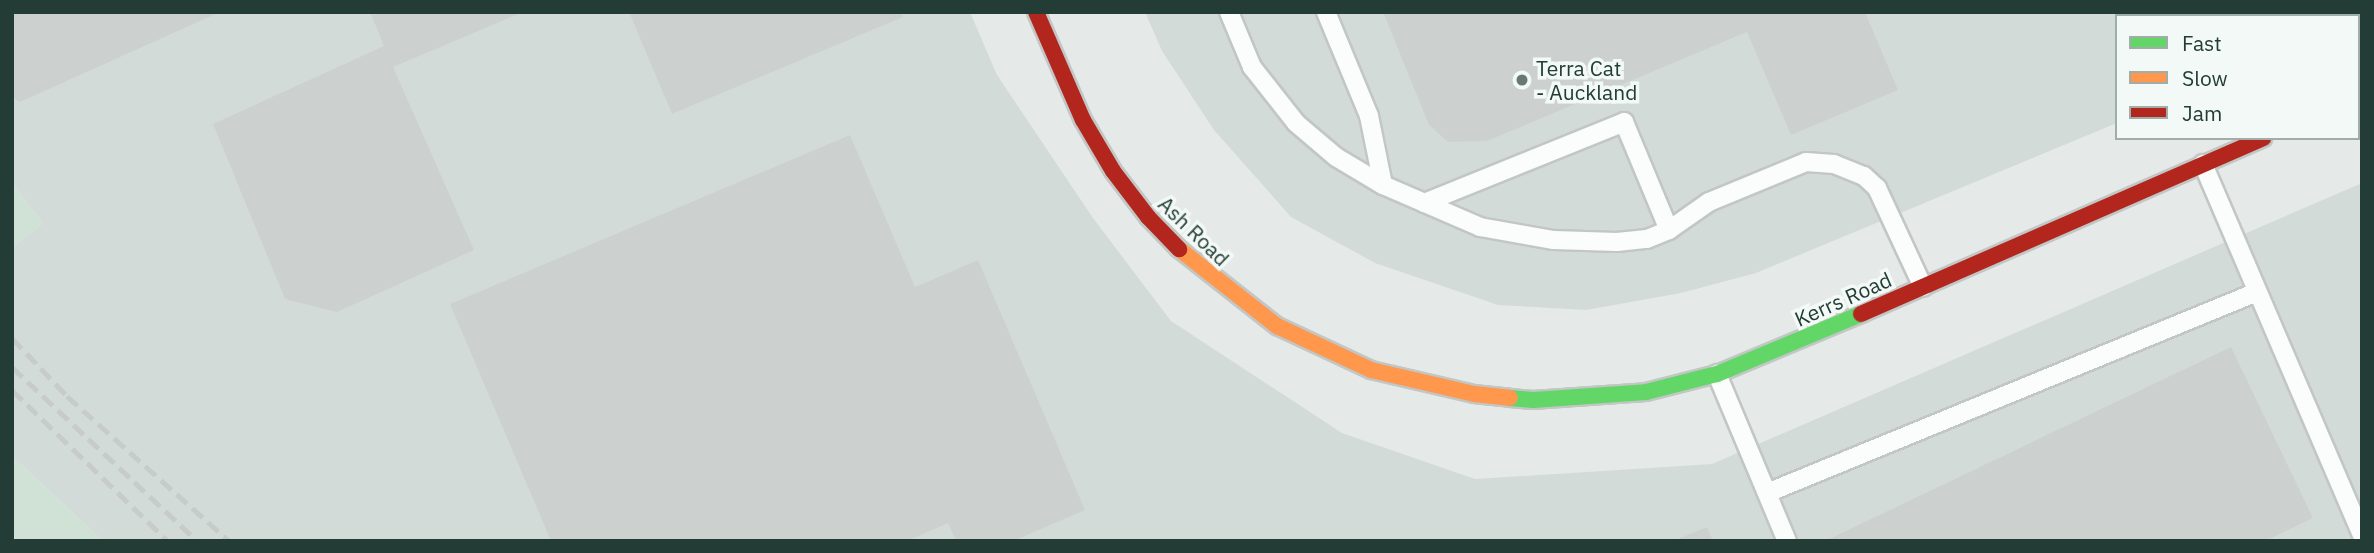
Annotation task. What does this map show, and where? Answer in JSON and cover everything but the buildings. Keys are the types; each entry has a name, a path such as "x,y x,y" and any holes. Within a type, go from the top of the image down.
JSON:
{"main road":[{"name":"Ash Road","path":"1036,12 1083,120 1112,171 1147,217 1191,261 1277,326 1371,370 1417,383"},
{"name":"Kerrs Road","path":"1417,383 1533,400 1646,392 1717,374 2258,140"}],"lane":[{"path":"1229,12 1252,67 1296,123 1336,157 1383,185 1480,227 1554,240 1617,243 1647,239 1669,230 1709,202 1806,162 1834,164 1864,176 1877,188 1923,287"},
{"path":"1326,12 1369,116 1383,185"},
{"path":"1424,203 1624,122 1669,230"},
{"path":"2203,164 2362,535"},
{"path":"1767,493 2258,292"},
{"path":"1717,374 1787,541"}],"shaded area":[{"path":"12,12 970,12 997,75 1093,218 1171,321 1342,433 1475,479 1712,464 2362,183 2362,541 103,541 12,456 12,248 43,223 12,183"},
{"path":"1145,12 2362,12 2360,22 2360,14 2115,14 2115,124 1756,273 1681,293 1586,310 1498,305 1375,263 1291,217 1214,130 1162,51"}],"green space":[{"path":"12,183 43,223 12,248"},
{"path":"12,456 103,541 17,541 12,535"}],"railway":[{"path":"12,338 67,396 229,541"},
{"path":"12,367 197,541"},
{"path":"12,390 168,541"}],"traffic: fast":[{"path":"1510,398 1533,400 1646,392 1717,374 1861,314"}],"traffic: slow":[{"path":"1179,249 1277,326 1371,370 1474,394 1510,398"}],"traffic: jam":[{"path":"1036,12 1083,120 1113,171 1148,217 1179,249"},
{"path":"1861,314 2258,140"}],"place":[{"name":"Terra Cat - Auckland","path":"1522,80"}]}
